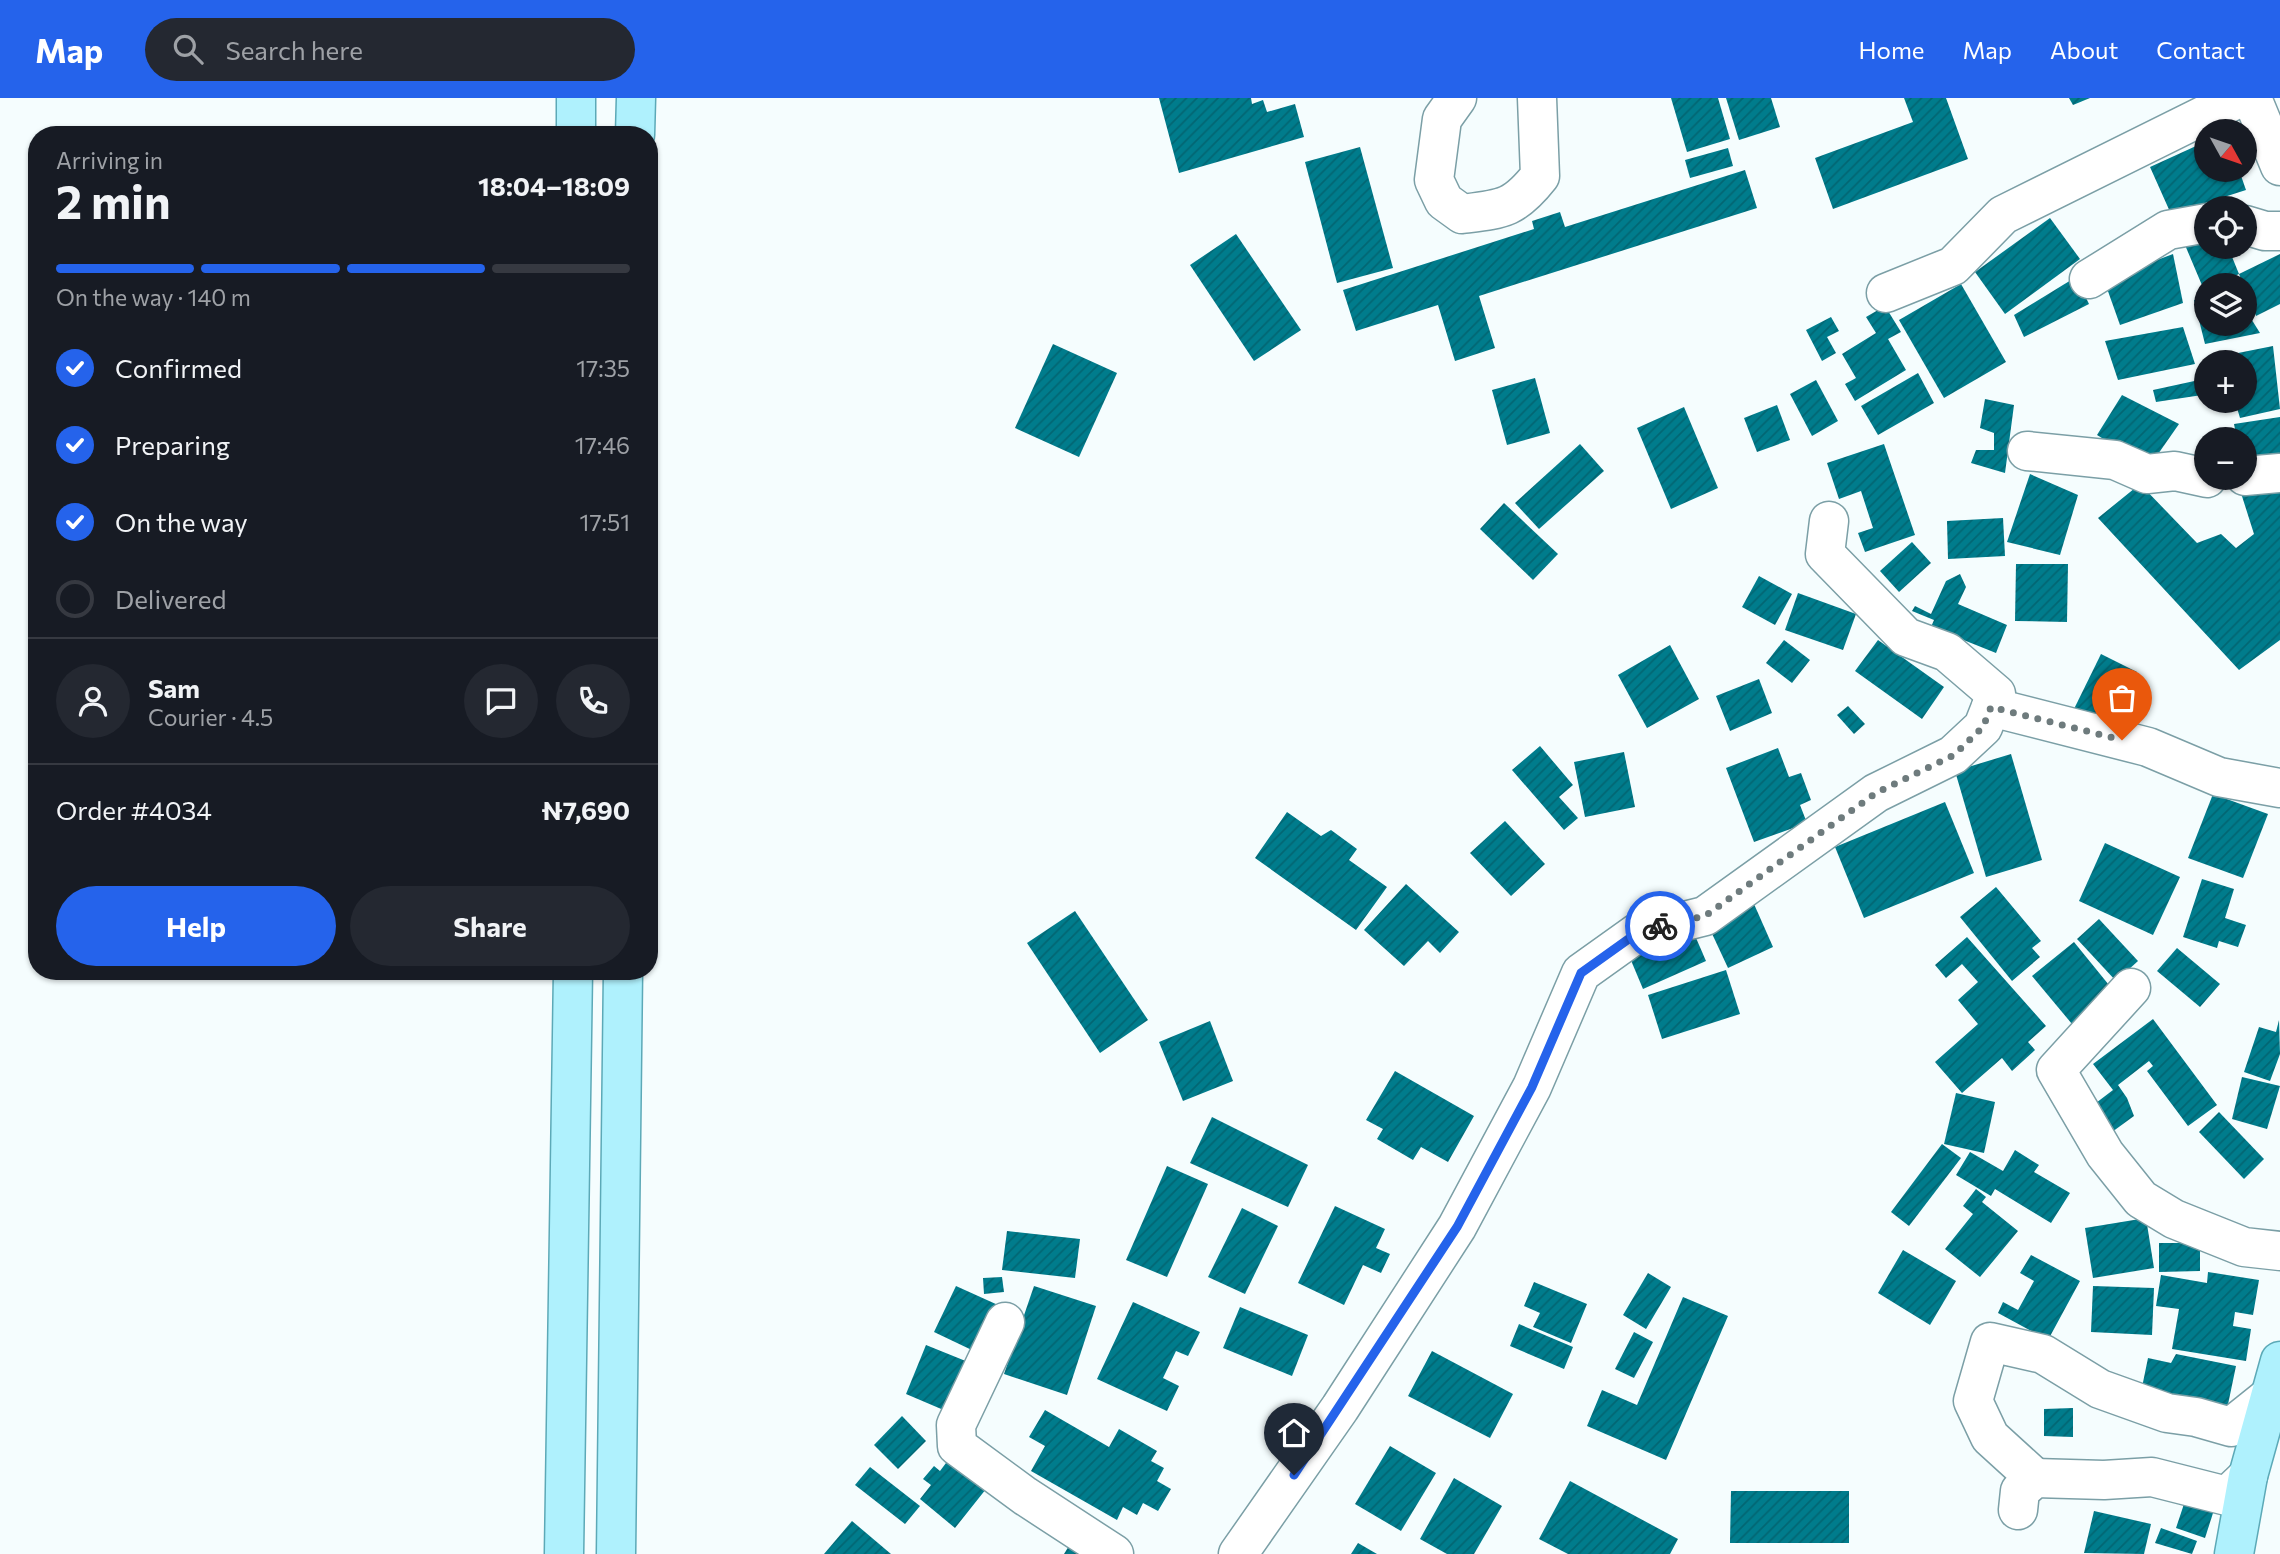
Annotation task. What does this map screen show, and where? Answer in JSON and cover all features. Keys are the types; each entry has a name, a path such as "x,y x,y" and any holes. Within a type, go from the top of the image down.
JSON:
{"main road":[{"path":"576,98 576,126"},
{"path":"635,126 636,98"},
{"path":"564,1554 573,980"},
{"path":"616,1554 623,980"},
{"path":"2234,1554 2248,1476 2276,1378"}],"street":[{"path":"1457,98 1442,119 1433,180 1444,201 1462,214 1499,210 1522,198 1540,176 1537,98"},
{"path":"1886,293 1953,266 2003,215 2239,98"},
{"path":"2252,98 2280,166"},
{"path":"2089,279 2168,230 2194,225"},
{"path":"2257,229 2280,230"},
{"path":"2027,451 2115,460 2147,474 2175,471 2194,475"},
{"path":"2257,475 2280,472"},
{"path":"1238,1554 1340,1408 1457,1227 1532,1087 1581,973 1637,933 1705,916 1876,793 1954,755 1983,727 1996,694 1947,652 1906,637 1825,554 1829,521"},
{"path":"1991,707 2148,747 2219,776 2280,788"},
{"path":"2131,988 2056,1070 2105,1154 2141,1199 2174,1219 2244,1247 2280,1251"},
{"path":"1005,1322 956,1425 957,1446 1025,1496 1114,1554"},
{"path":"2248,1476 2227,1496 2152,1477 2104,1480 2026,1494 1990,1437 1973,1401 1990,1342 2043,1354 2100,1390 2156,1409 2231,1427 2276,1378"}],"building":[{"path":"1159,98 1251,98 1252,104 1263,100 1267,112 1295,104 1304,137 1179,173"},
{"path":"1671,98 1718,98 1730,139 1687,152"},
{"path":"1726,98 1771,98 1780,127 1739,140"},
{"path":"1904,98 1946,98 1968,159 1833,209 1815,158 1913,122"},
{"path":"2069,98 2090,98 2073,105"},
{"path":"1360,147 1393,268 1337,283 1305,162"},
{"path":"2194,147 2194,182 2243,182 2246,190 2227,196 2194,196 2194,207 2171,214 2150,167"},
{"path":"1728,148 1733,166 1690,178 1685,160"},
{"path":"1745,170 1757,208 1479,296 1495,348 1455,361 1438,305 1356,331 1343,290 1534,229 1532,221 1560,212 1565,227"},
{"path":"2050,218 2080,259 2005,314 1975,272"},
{"path":"1236,234 1301,330 1254,361 1190,265"},
{"path":"2194,242 2194,259 2233,259 2239,273 2197,273 2185,245"},
{"path":"2173,254 2183,303 2120,325 2104,280"},
{"path":"2280,254 2280,304 2257,316 2257,273 2241,273"},
{"path":"2076,277 2089,304 2024,337 2014,315"},
{"path":"1961,284 2006,362 1944,398 1899,320"},
{"path":"1885,306 1901,332 1888,339 1906,370 1855,401 1845,384 1856,378 1842,354 1876,333 1866,317"},
{"path":"1831,317 1839,331 1827,337 1836,353 1822,361 1806,330"},
{"path":"2183,327 2194,364 2118,380 2105,341"},
{"path":"2203,336 2245,336 2205,344"},
{"path":"1053,344 1117,373 1079,457 1015,428"},
{"path":"2273,346 2280,409 2240,418 2239,413 2257,413 2257,350 2253,350"},
{"path":"1918,373 1934,403 1878,435 1861,406"},
{"path":"1535,378 1550,433 1507,445 1492,390"},
{"path":"1816,380 1838,421 1812,436 1790,394"},
{"path":"2194,381 2194,396 2156,402 2153,390"},
{"path":"2122,395 2179,424 2149,467 2097,435"},
{"path":"1985,399 2014,405 2005,473 1971,463 1976,450 1994,450 1994,433 1980,428"},
{"path":"1777,405 1790,440 1757,452 1744,418"},
{"path":"1684,407 1718,488 1671,509 1637,428"},
{"path":"2280,417 2280,464 2257,469 2257,427 2235,427 2234,424"},
{"path":"1580,444 1604,471 1539,529 1515,503"},
{"path":"1884,444 1915,535 1865,552 1858,533 1873,528 1861,491 1839,499 1827,463"},
{"path":"2030,474 2078,495 2060,555 2007,542"},
{"path":"2280,478 2280,640 2239,670 2098,518 2140,484 2197,543 2221,534 2236,548 2254,534 2241,493 2257,490 2257,487"},
{"path":"1504,503 1558,554 1533,580 1480,529"},
{"path":"2003,518 2005,556 1948,559 1947,521"},
{"path":"1912,542 1931,563 1899,592 1880,571"},
{"path":"2016,564 2068,564 2067,622 2015,621"},
{"path":"1960,574 1966,587 1958,604 2007,625 1996,653 1931,627 1934,620 1912,611 1915,606 1931,614 1946,581"},
{"path":"1759,576 1792,594 1775,625 1742,607"},
{"path":"1798,593 1856,614 1843,650 1785,630"},
{"path":"1784,640 1810,660 1792,683 1766,663"},
{"path":"1878,640 1944,687 1922,719 1855,671"},
{"path":"1670,645 1699,699 1647,728 1618,675"},
{"path":"2101,654 2137,672 2109,728 2073,711"},
{"path":"1759,679 1772,713 1730,731 1716,696"},
{"path":"1848,706 1865,724 1854,734 1837,715"},
{"path":"1540,746 1573,785 1559,797 1578,818 1564,830 1512,770"},
{"path":"1778,748 1789,777 1801,773 1811,800 1800,805 1807,823 1754,842 1726,768"},
{"path":"1624,752 1635,807 1585,817 1574,762"},
{"path":"2011,754 2042,860 1986,877 1955,771"},
{"path":"2213,794 2268,814 2243,878 2188,858"},
{"path":"1945,802 1974,873 1864,918 1835,847"},
{"path":"1287,812 1321,836 1331,830 1357,849 1349,860 1387,887 1356,930 1255,858"},
{"path":"1505,821 1545,864 1511,896 1470,853"},
{"path":"2105,843 2180,877 2153,935 2079,901"},
{"path":"2202,879 2234,889 2225,918 2246,925 2238,947 2219,941 2217,948 2183,937"},
{"path":"1406,884 1459,932 1440,953 1428,941 1404,966 1364,930"},
{"path":"1996,887 2041,941 2032,948 2040,957 2012,981 1960,917"},
{"path":"1754,904 1773,947 1728,968 1708,925"},
{"path":"1075,911 1148,1020 1100,1053 1027,943"},
{"path":"2099,919 2138,961 2116,981 2077,939"},
{"path":"1693,931 1706,961 1643,989 1630,958"},
{"path":"1967,937 2046,1026 2028,1042 2035,1050 2012,1071 2002,1058 1962,1093 1935,1062 1978,1024 1958,1000 1978,982 1962,964 1946,978 1935,965"},
{"path":"2074,942 2113,990 2072,1024 2032,976"},
{"path":"2177,948 2220,984 2200,1007 2157,971"},
{"path":"1726,970 1740,1014 1662,1039 1648,995"},
{"path":"2153,1019 2217,1105 2188,1126 2147,1071 2153,1066 2149,1061 2118,1085 2134,1116 2112,1132 2092,1106 2113,1090 2093,1064"},
{"path":"2279,1020 2280,1054 2270,1081 2244,1072 2259,1027 2276,1032"},
{"path":"1210,1021 1233,1081 1183,1101 1159,1042"},
{"path":"1395,1071 1474,1116 1448,1162 1421,1147 1413,1160 1377,1139 1383,1129 1366,1120"},
{"path":"2242,1077 2280,1086 2267,1129 2232,1119"},
{"path":"1956,1093 1995,1102 1984,1153 1944,1144"},
{"path":"2219,1112 2264,1159 2244,1179 2199,1132"},
{"path":"1212,1117 1308,1165 1288,1207 1190,1163"},
{"path":"1942,1144 1961,1158 1909,1226 1891,1212"},
{"path":"2015,1150 2039,1165 2034,1172 2070,1193 2051,1223 1995,1189 1991,1196 1956,1175 1970,1152 2003,1171"},
{"path":"1167,1166 1208,1184 1167,1277 1126,1260"},
{"path":"1976,1189 1986,1197 1982,1202 2018,1231 1980,1277 1945,1249 1973,1214 1963,1206"},
{"path":"1335,1206 1385,1229 1376,1248 1390,1254 1381,1273 1363,1265 1344,1305 1298,1283"},
{"path":"1242,1208 1278,1226 1245,1294 1208,1277"},
{"path":"2146,1218 2154,1268 2093,1278 2085,1228"},
{"path":"1007,1231 1080,1239 1075,1278 1002,1270"},
{"path":"2159,1243 2200,1243 2200,1271 2159,1272"},
{"path":"1903,1250 1956,1281 1930,1325 1878,1293"},
{"path":"2031,1255 2080,1281 2048,1340 1998,1313 2003,1302 2018,1310 2034,1281 2020,1273"},
{"path":"2208,1272 2259,1280 2253,1315 2235,1312 2233,1326 2251,1329 2246,1361 2172,1349 2179,1309 2156,1306 2161,1275 2207,1283"},
{"path":"1648,1273 1671,1287 1646,1329 1623,1315"},
{"path":"1002,1277 1004,1292 984,1294 983,1278"},
{"path":"1534,1282 1587,1304 1571,1343 1533,1327 1540,1313 1524,1306"},
{"path":"956,1286 998,1305 976,1352 934,1332"},
{"path":"1034,1286 1096,1306 1067,1395 1004,1374"},
{"path":"2093,1286 2154,1288 2152,1335 2091,1332"},
{"path":"1683,1297 1728,1316 1666,1460 1587,1426 1602,1390 1637,1405"},
{"path":"1133,1302 1200,1332 1188,1356 1176,1351 1163,1378 1179,1386 1167,1411 1097,1379"},
{"path":"1240,1307 1308,1335 1292,1376 1223,1348"},
{"path":"1519,1324 1573,1347 1564,1369 1510,1346"},
{"path":"1634,1332 1653,1342 1634,1378 1615,1369"},
{"path":"926,1345 973,1364 953,1414 906,1394"},
{"path":"1432,1351 1513,1394 1490,1438 1408,1396"},
{"path":"2176,1354 2236,1366 2226,1414 2140,1397 2148,1358 2171,1363"},
{"path":"2073,1408 2073,1437 2044,1436 2044,1409"},
{"path":"1045,1410 1109,1447 1119,1429 1157,1451 1151,1461 1164,1468 1157,1481 1171,1489 1158,1511 1143,1503 1137,1515 1123,1507 1117,1520 1031,1471 1045,1446 1029,1437"},
{"path":"902,1416 926,1441 898,1469 874,1445"},
{"path":"1390,1446 1436,1473 1401,1531 1355,1504"},
{"path":"952,1455 990,1484 955,1528 920,1499 931,1485 923,1479 934,1466 940,1471"},
{"path":"870,1467 920,1506 905,1524 855,1485"},
{"path":"1454,1478 1502,1506 1474,1554 1447,1554 1420,1539"},
{"path":"1570,1481 1678,1539 1670,1554 1568,1554 1539,1539"},
{"path":"1731,1491 1849,1491 1849,1543 1730,1543"},
{"path":"2185,1501 2214,1510 2205,1538 2176,1528"},
{"path":"2094,1511 2151,1524 2144,1554 2084,1553"},
{"path":"852,1521 891,1554 824,1554"},
{"path":"2161,1528 2197,1541 2192,1554 2155,1543"},
{"path":"1072,1541 1094,1554 1064,1554"},
{"path":"1358,1543 1377,1554 1351,1554"}],"way so far":[{"path":"1660,926 1705,916 1876,793 1954,755 1983,727 1991,707 2122,740"}],"route":[{"path":"1294,1475 1457,1227 1532,1087 1581,973 1606,958 1637,933 1660,926"}]}
